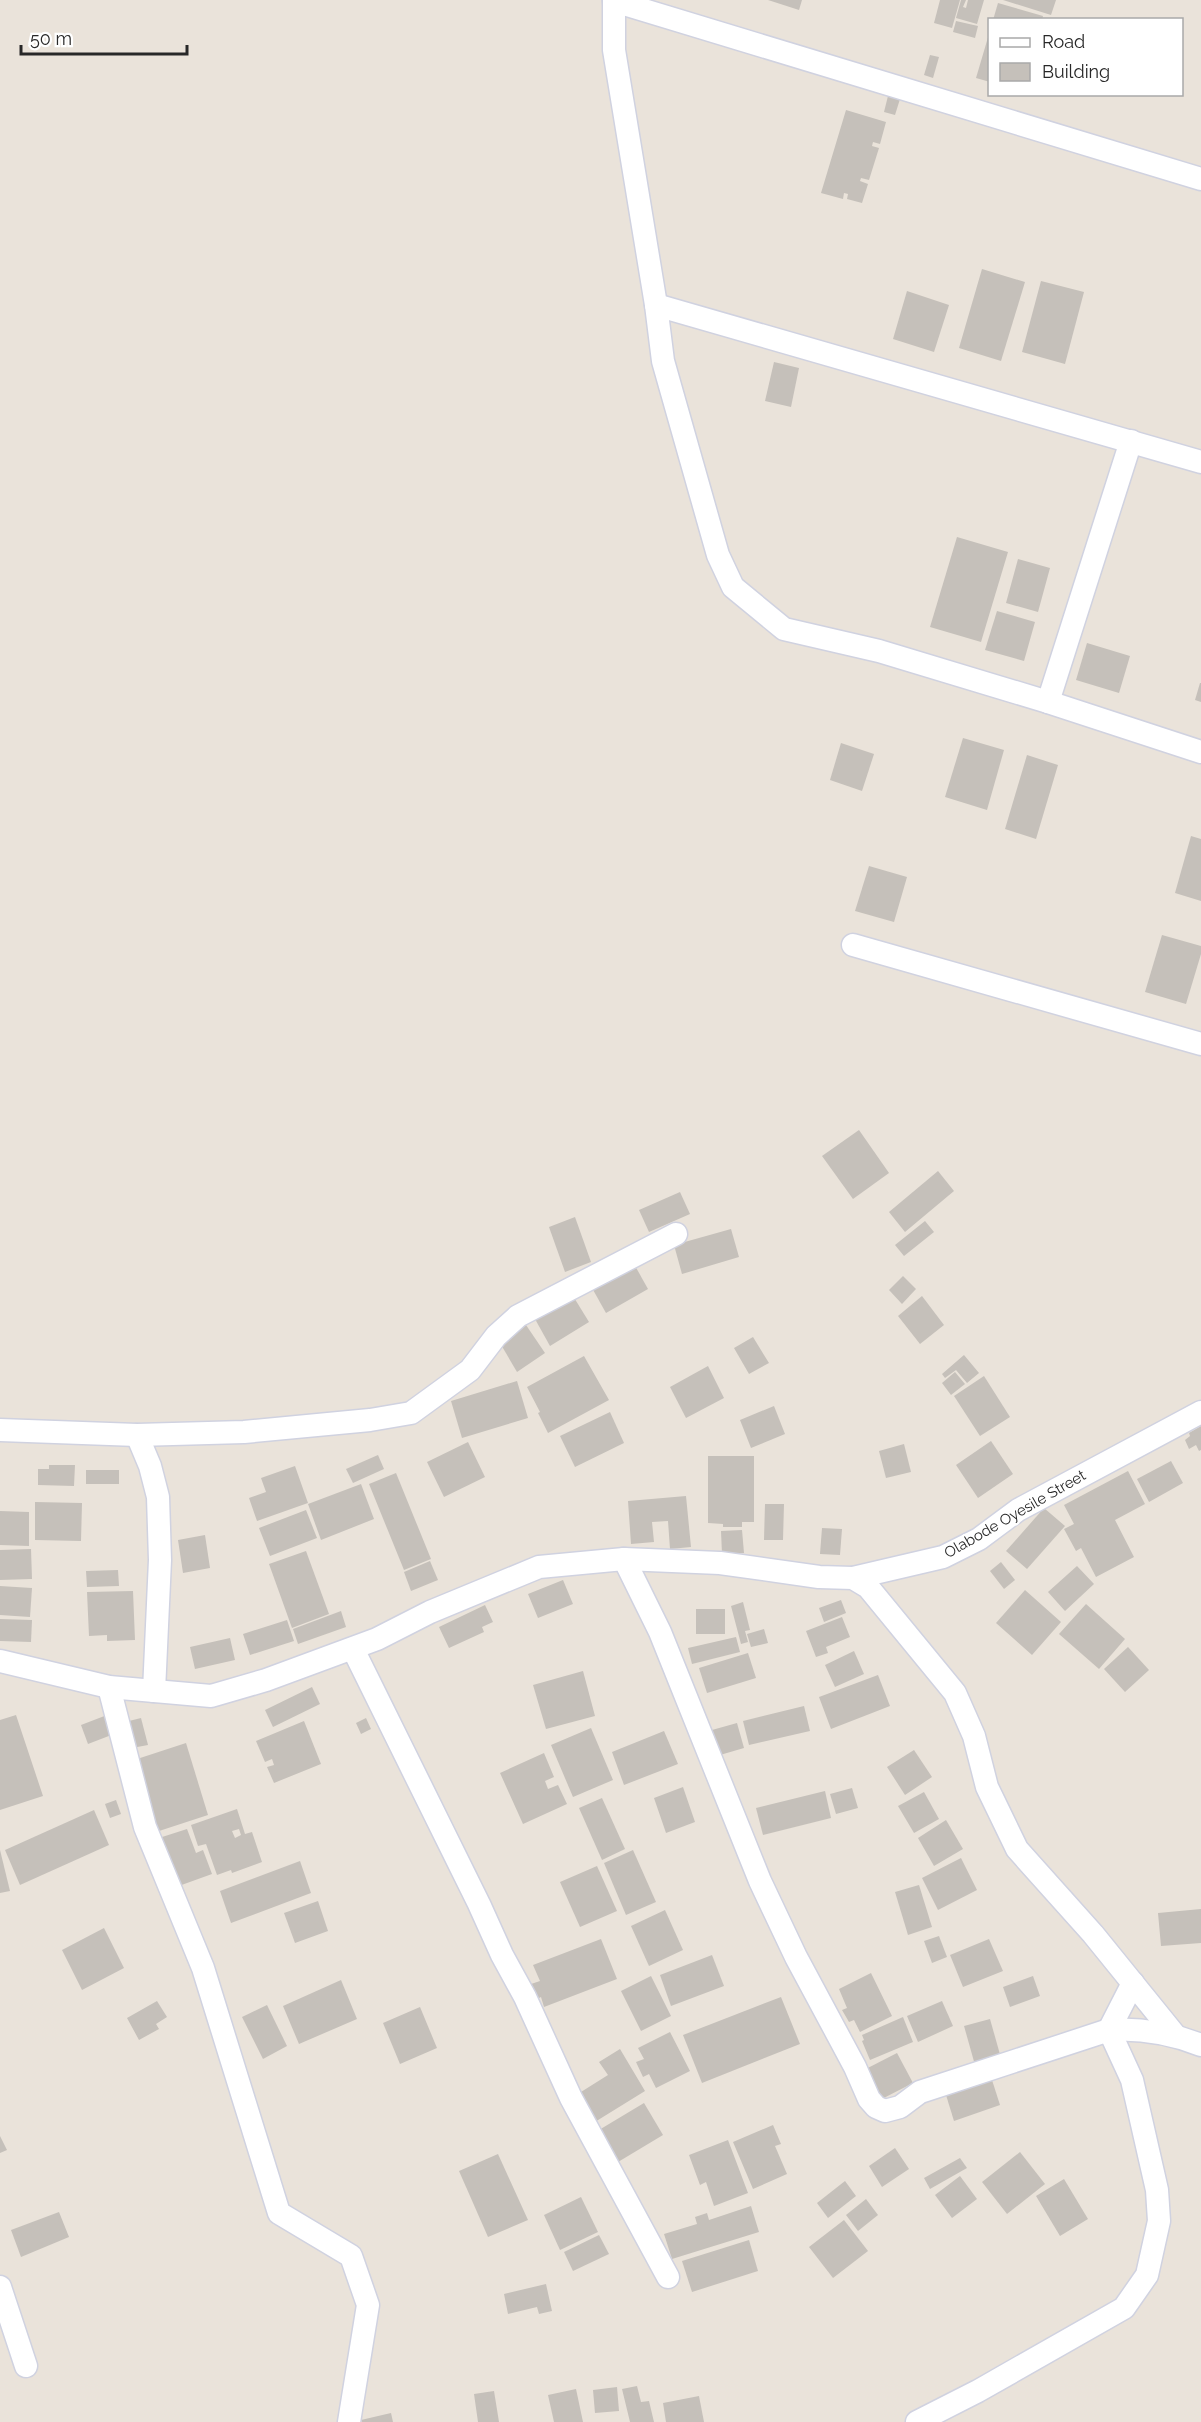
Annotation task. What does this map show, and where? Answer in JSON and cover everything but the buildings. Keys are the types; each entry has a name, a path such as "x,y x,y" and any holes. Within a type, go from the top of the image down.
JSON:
{"street":[{"path":"1201,179 614,1 614,50 656,305 663,361 718,555 734,587 784,628 879,651 1048,702 1201,752"},
{"path":"656,305 1201,462"},
{"path":"1048,702 1131,441"},
{"path":"853,945 1201,1044"},
{"path":"0,1430 137,1435 244,1432 370,1420 411,1413 470,1370 496,1336 518,1316 676,1234"},
{"name":"Olabode Oyesile Street","path":"0,1661 109,1687 211,1696 353,1649 430,1612 539,1567 624,1559 720,1563 819,1577 853,1578 943,1557 979,1539 1018,1510 1201,1412"},
{"path":"137,1435 150,1467 158,1497 160,1560 154,1691"},
{"path":"624,1559 660,1632 760,1881 796,1957 855,2067 869,2099 876,2107 885,2111 900,2107 920,2092 1109,2030 1136,2028 1174,2034 1201,2045"},
{"path":"853,1578 868,1587 955,1693 974,1736 987,1787 1017,1849 1174,2034"},
{"path":"353,1649 474,1893 502,1955 525,1997 571,2098 668,2277"},
{"path":"109,1687 145,1827 202,1968 279,2213 351,2256 368,2306 349,2422"},
{"path":"1109,2030 1133,1983"},
{"path":"917,2422 978,2391 1124,2308 1147,2275 1159,2221 1157,2190 1132,2080 1109,2030"},
{"path":"0,2287 26,2366"}]}
